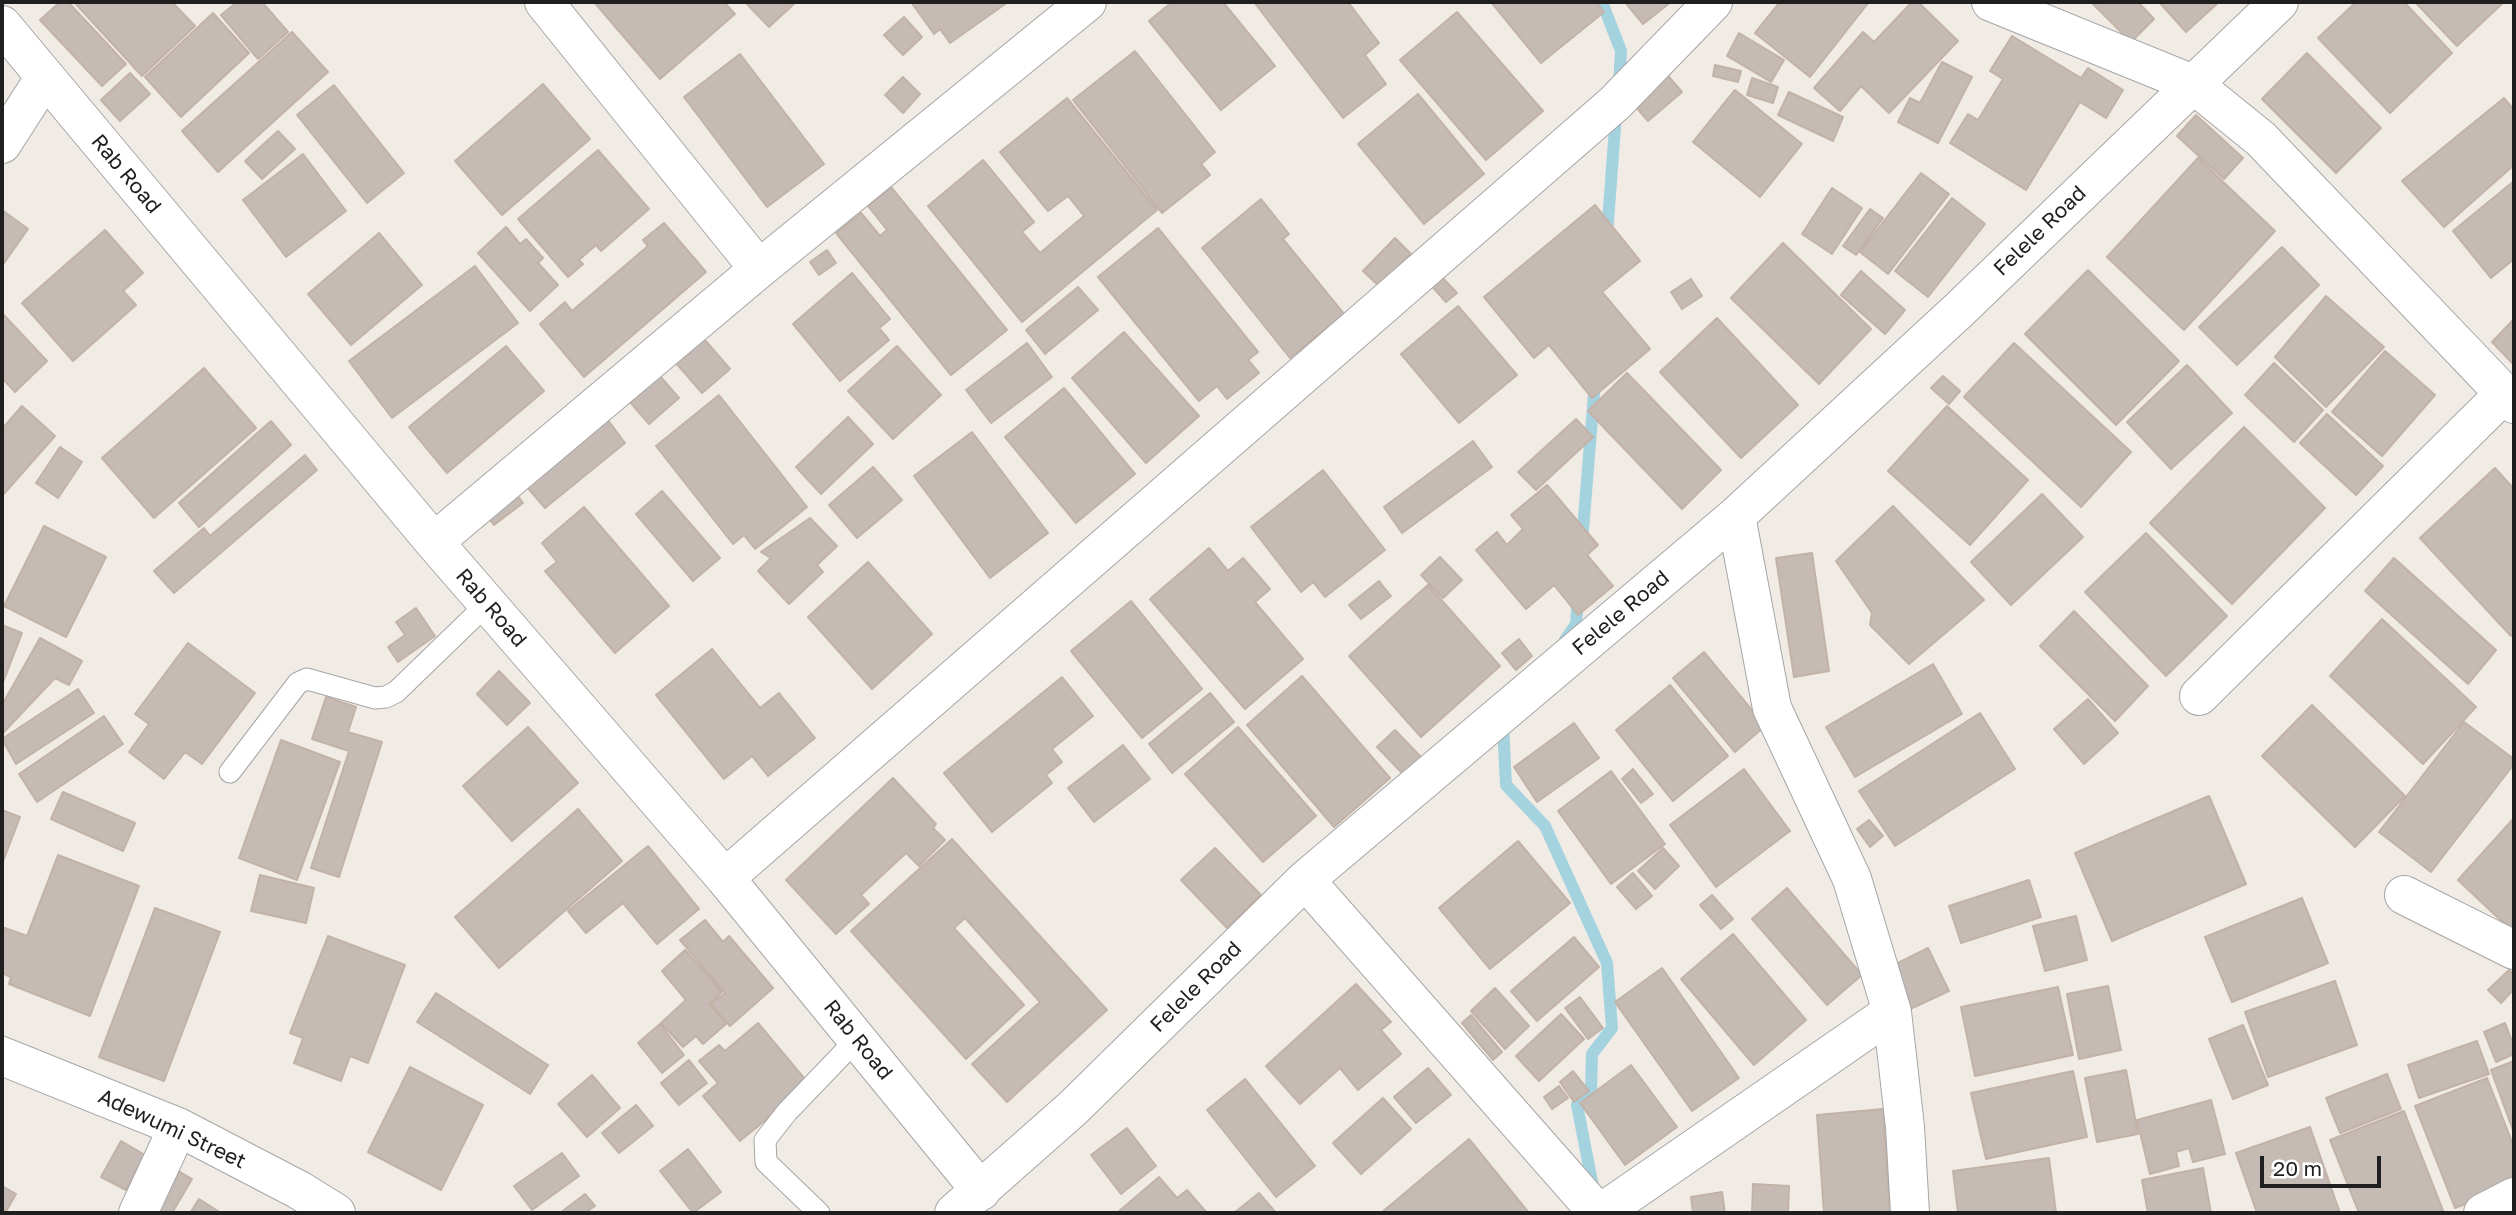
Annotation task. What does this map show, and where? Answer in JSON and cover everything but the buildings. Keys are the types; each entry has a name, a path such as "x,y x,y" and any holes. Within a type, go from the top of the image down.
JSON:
{"street":[{"path":"544,2 759,269"},
{"path":"434,542 759,269 1087,2"},
{"path":"725,878 1615,103 1713,2"},
{"path":"1991,2 2193,83 2261,139 2509,399 2199,696"},
{"name":"Felele Road","path":"967,1202 1073,1108 1305,880 1736,516 1969,300 2279,2"},
{"name":"Rab Road","path":"2,25 434,542 725,878 857,1039 967,1202"},
{"path":"2,144 45,77"},
{"path":"1736,516 1772,708 1852,879 1892,1012 1905,1126 1910,1213"},
{"path":"1305,880 1599,1213 1892,1012"},
{"path":"2404,895 2514,950"},
{"name":"Adewumi Street","path":"2,1056 178,1127 299,1190 336,1213"},
{"path":"138,1213 178,1127"},
{"path":"2483,1213 2514,1197"}],"lane":[{"path":"230,772 298,683 307,679 375,698 386,698 396,692 487,604"},
{"path":"819,1213 766,1162 765,1140 787,1112 857,1039"}],"waterway":[{"path":"1602,2 1621,51 1619,85"},
{"path":"1607,235 1616,114"},
{"path":"1582,542 1595,382"},
{"path":"1565,640 1576,624 1578,599"},
{"path":"1505,723 1506,785 1545,826 1607,963 1612,1028 1592,1054 1591,1092 1577,1105 1594,1192"}]}
